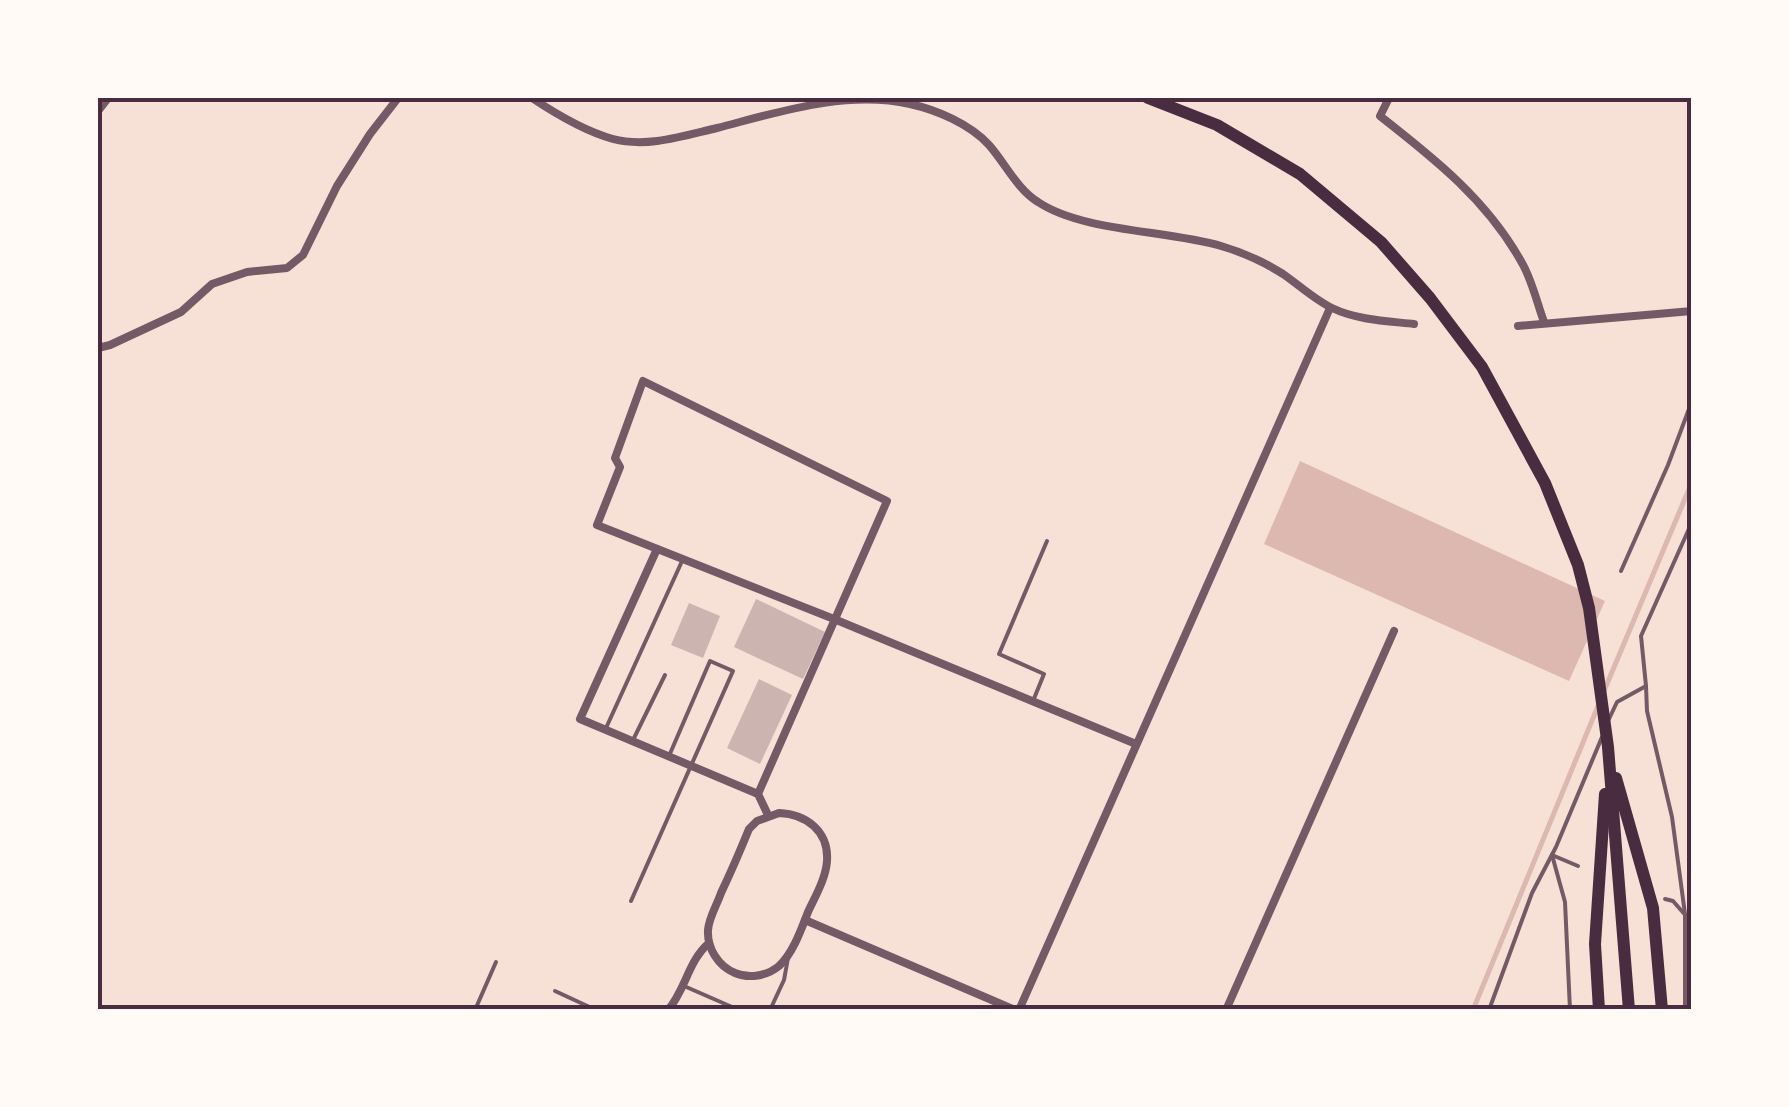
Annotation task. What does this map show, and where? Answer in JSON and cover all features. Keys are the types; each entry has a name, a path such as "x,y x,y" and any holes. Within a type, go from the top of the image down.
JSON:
{"highway":[{"path":"1148,98 1217,125 1300,174 1380,242 1430,298 1482,367 1545,484 1578,566 1589,608 1608,749 1629,1010"},
{"path":"1599,1010 1595,944 1608,749"},
{"path":"1608,749 1653,908 1662,1010"}],"street":[{"path":"98,111 108,98"},
{"path":"98,348 181,312 212,284 247,272 287,268 298,260 336,186 398,98"},
{"path":"532,98 593,131 633,142 679,138 844,99 912,104 962,124 988,143 1036,201 1069,217 1221,246 1279,272 1330,308 1353,316 1414,324"},
{"path":"1389,98 1380,116 1438,160 1504,234 1524,266 1544,322"},
{"path":"805,920 1017,1010 1330,308"},
{"path":"1518,326 1692,312"},
{"path":"758,794 834,619 887,501 643,381 616,458 620,467 597,525 834,619 1136,744"},
{"path":"657,549 580,719 758,794 768,816"},
{"path":"1226,1010 1394,631"},
{"path":"792,813 804,818 826,843 825,871 805,920 781,964 760,975 734,973 722,966 709,943 709,922 750,829 768,816 792,813"},
{"path":"668,1010 681,993 692,963 709,943"}],"lane":[{"path":"1621,571 1692,400"},
{"path":"1685,1010 1685,914 1672,816 1647,711 1641,636 1692,522"},
{"path":"1033,701 1044,674 999,654 1048,541"},
{"path":"605,730 682,559"},
{"path":"631,901 733,670 710,661 669,756"},
{"path":"633,741 665,675"},
{"path":"1489,1010 1532,894 1617,702 1646,686"},
{"path":"1552,854 1578,866"},
{"path":"1552,854 1565,902 1570,1010"},
{"path":"1666,899 1692,918"},
{"path":"770,1010 784,980 789,954"},
{"path":"475,1010 496,962"},
{"path":"684,986 738,1010"},
{"path":"555,991 596,1010"}],"shaded area":[{"path":"1300,461 1605,601 1569,681 1264,544"}],"building":[{"path":"756,599 825,632 803,679 734,647"},
{"path":"689,603 720,616 703,658 671,645"},
{"path":"759,679 792,695 760,764 727,748"}],"waterway":[{"path":"1604,691 1692,482"},
{"path":"1473,1010 1598,706"}]}
